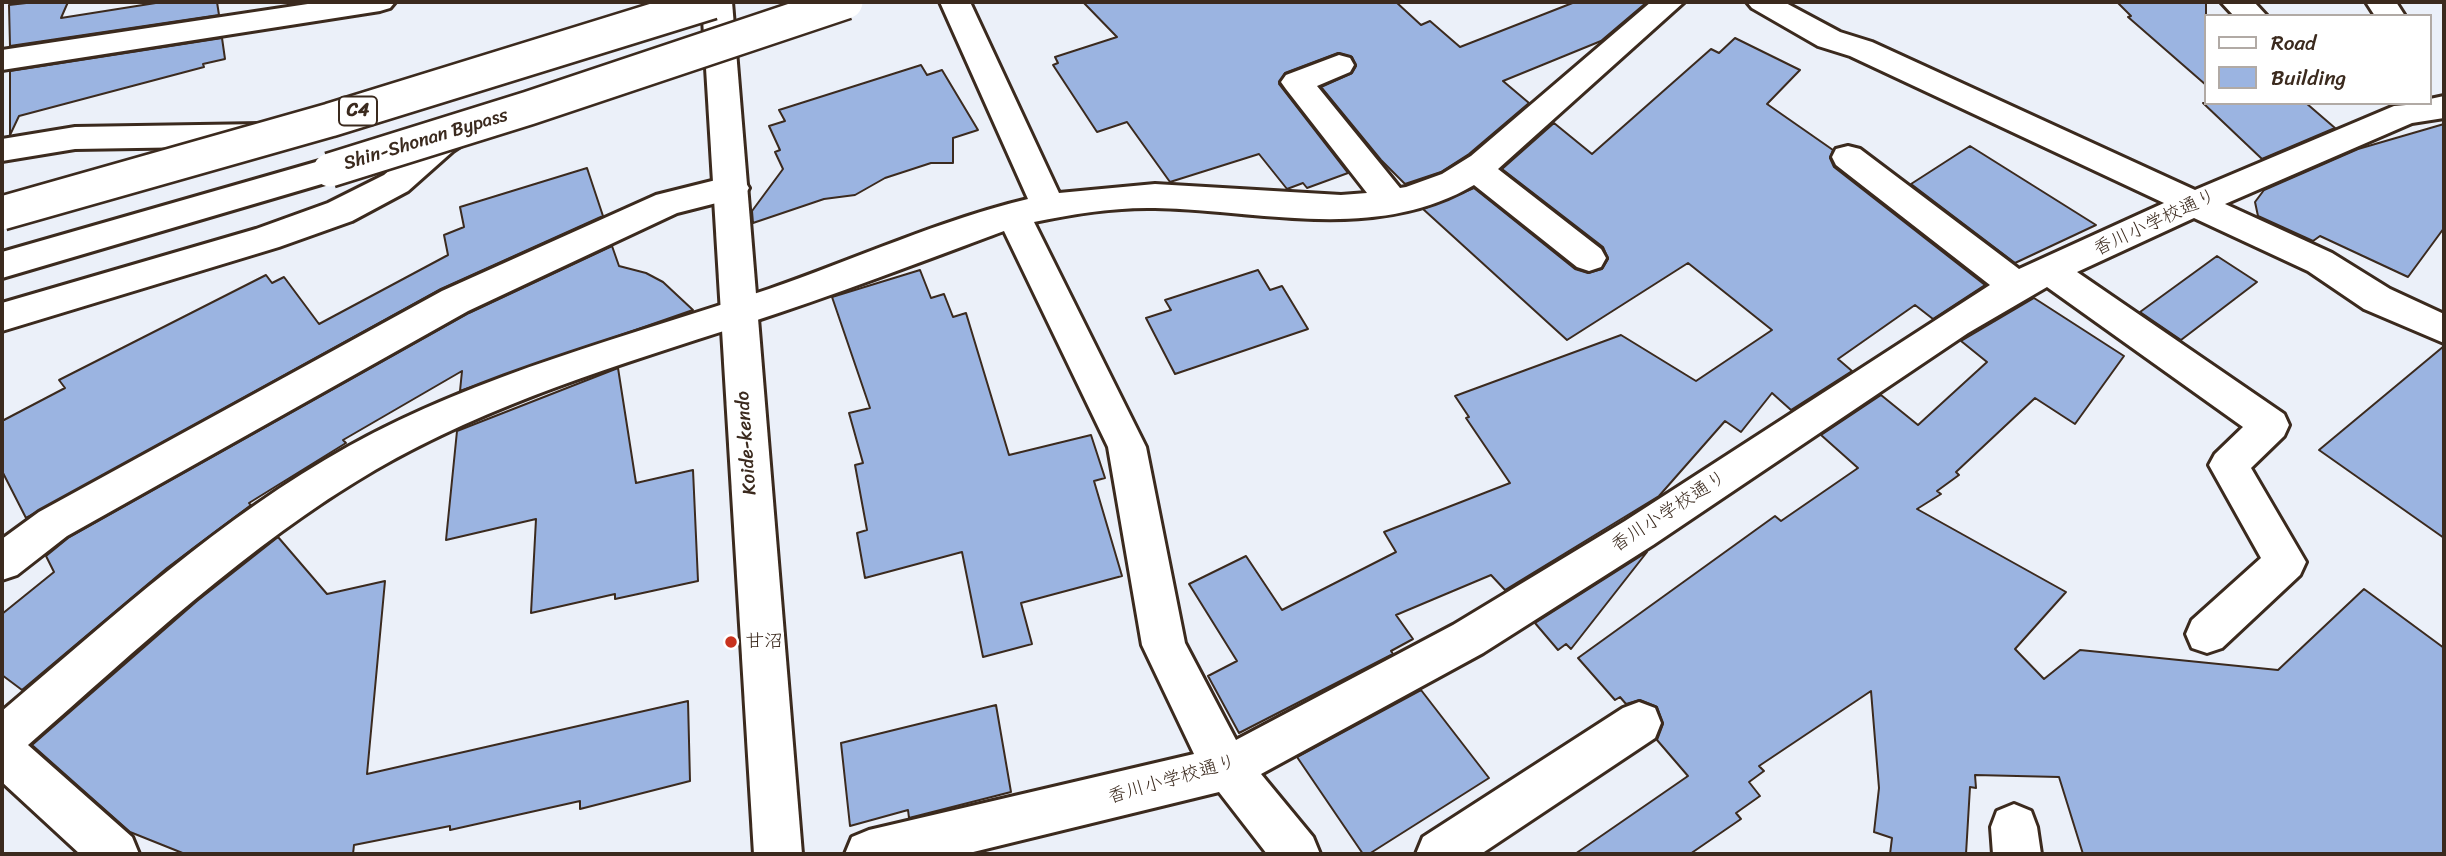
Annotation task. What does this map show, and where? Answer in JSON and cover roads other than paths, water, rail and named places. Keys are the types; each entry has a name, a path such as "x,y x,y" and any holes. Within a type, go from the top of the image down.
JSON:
{"main road":[{"path":"2,60 380,2"},
{"path":"2,150 75,138 289,133 379,113 721,9 812,2"},
{"name":"Shin-Shonan Bypass","path":"2,265 529,108 846,2"},
{"path":"955,2 1030,211 1127,447 1164,645 1206,733 1228,768 1296,854"},
{"path":"2,738 169,596 272,517 361,458 435,421 615,351 738,313 1030,211 1117,197 1174,197 1313,209 1392,201 1438,189 1477,170 1670,2"},
{"path":"1762,2 1829,39 1861,49 2320,262 2377,299 2444,329"},
{"path":"2236,2 2250,14"},
{"path":"2,317 267,238 340,212 396,183 442,143 489,111 568,81 721,9"},
{"name":"Koide-kendo","path":"721,9 738,313 778,854"},
{"name":"C4","path":"2,213 721,9"},
{"path":"1339,65 1297,82 1392,201"},
{"path":"2432,86 2444,107"},
{"name":"香川小学校通り","path":"869,854 1228,768 1480,632 1639,533 1955,323 2033,279 2193,204 2366,114 2405,114 2444,107"},
{"path":"1848,157 2033,279 2270,425 2229,465 2286,562 2207,634"},
{"path":"1477,170 1590,258"},
{"path":"2,562 53,524 454,301 668,203 732,188"},
{"path":"1440,854 1639,723"},
{"path":"2,752 115,854"}],"place":[{"name":"甘沼","path":"731,642"}]}
